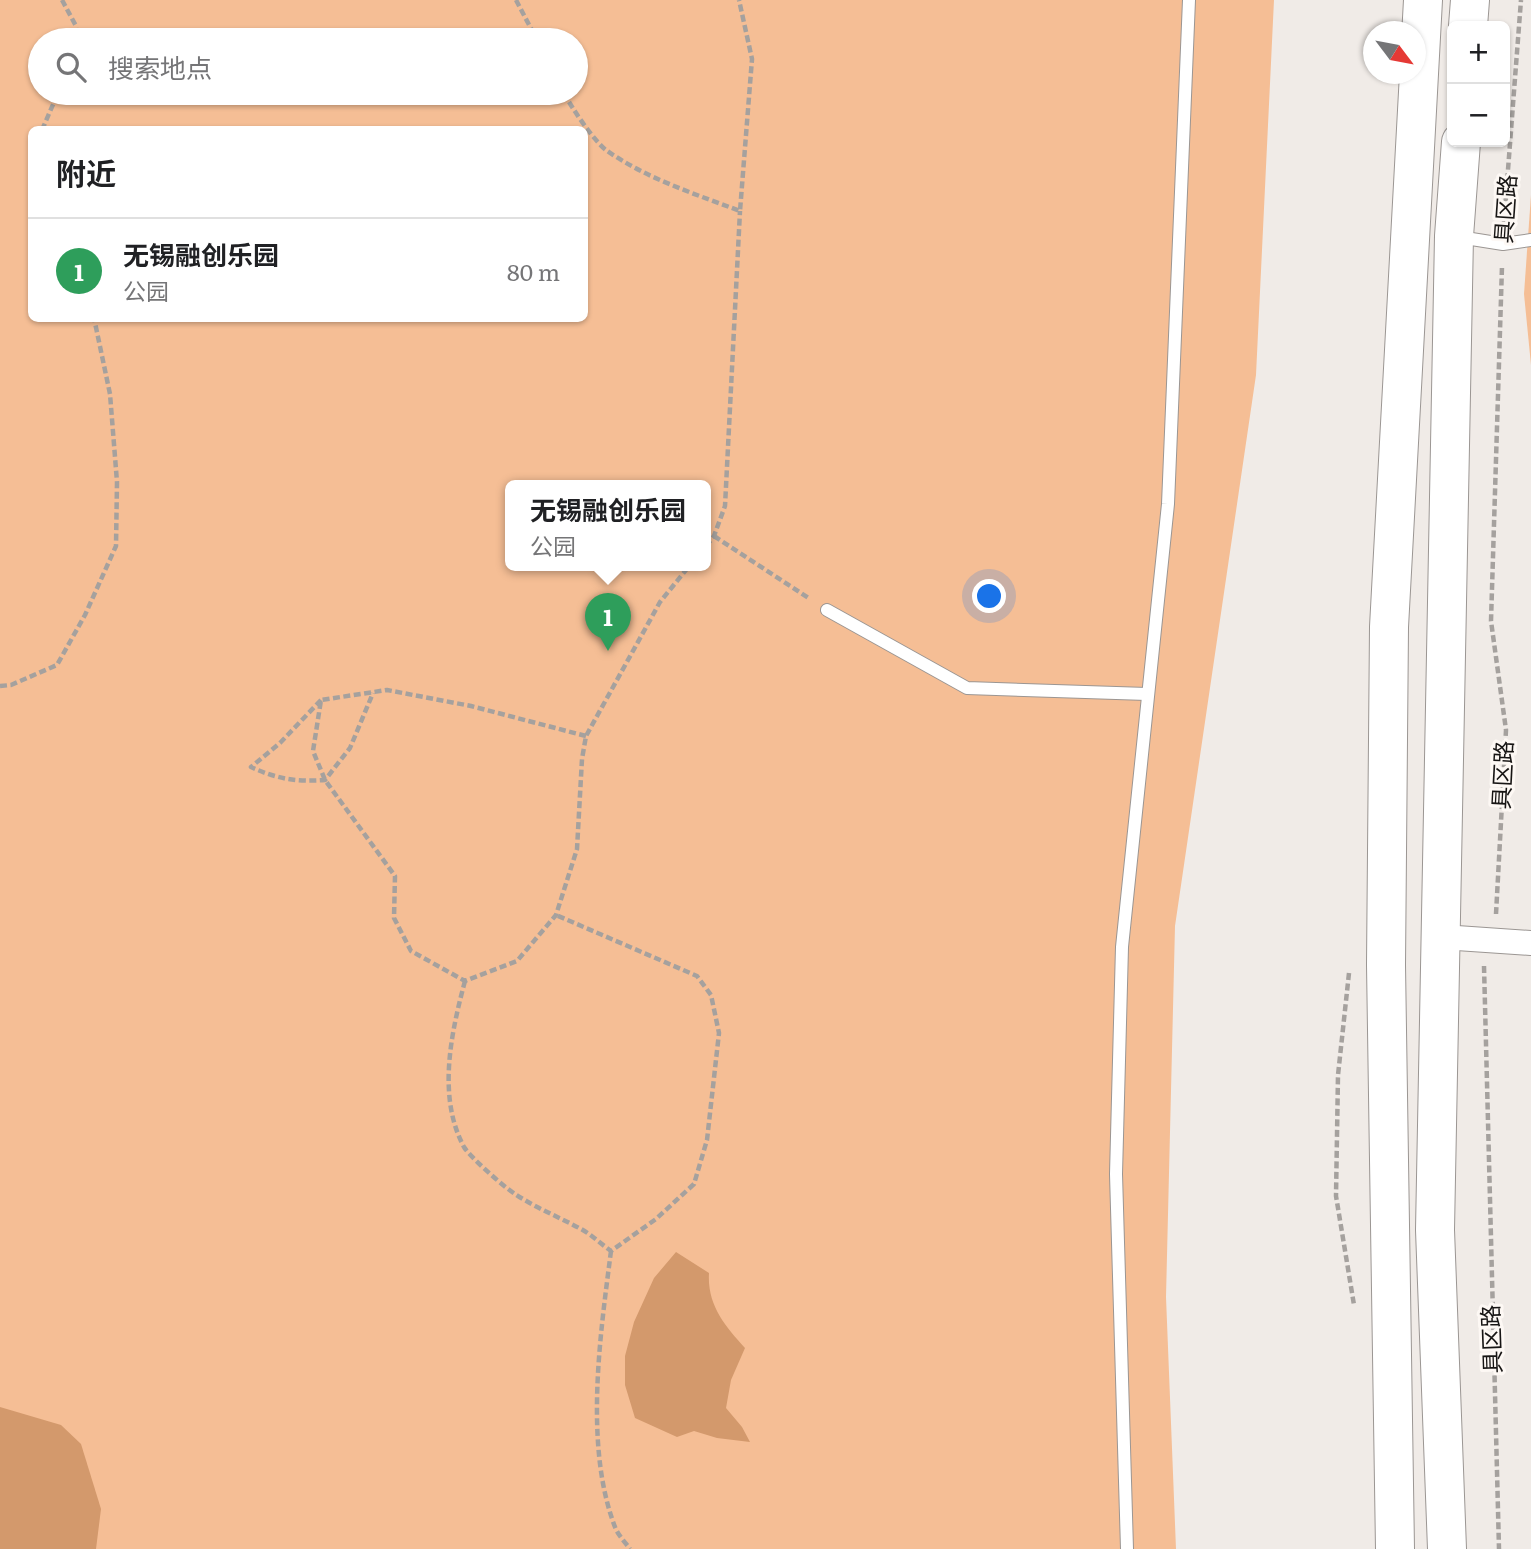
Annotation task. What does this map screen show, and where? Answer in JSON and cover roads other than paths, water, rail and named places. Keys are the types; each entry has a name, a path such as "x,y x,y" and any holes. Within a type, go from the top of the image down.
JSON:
{"highway":[{"path":"1395,1549 1386,965 1390,627 1423,0"},
{"path":"1468,21 1470,0"},
{"path":"1447,1549 1435,1230 1454,236 1461,147"}],"street":[{"path":"1441,937 1531,943"}],"lane":[{"path":"1127,1549 1116,1174 1122,947 1168,504 1189,0"},
{"path":"1454,236 1503,244 1531,240"},
{"path":"827,610 967,688 1147,694"}],"place":[{"name":"无锡融创乐园","path":"608,651"}]}
